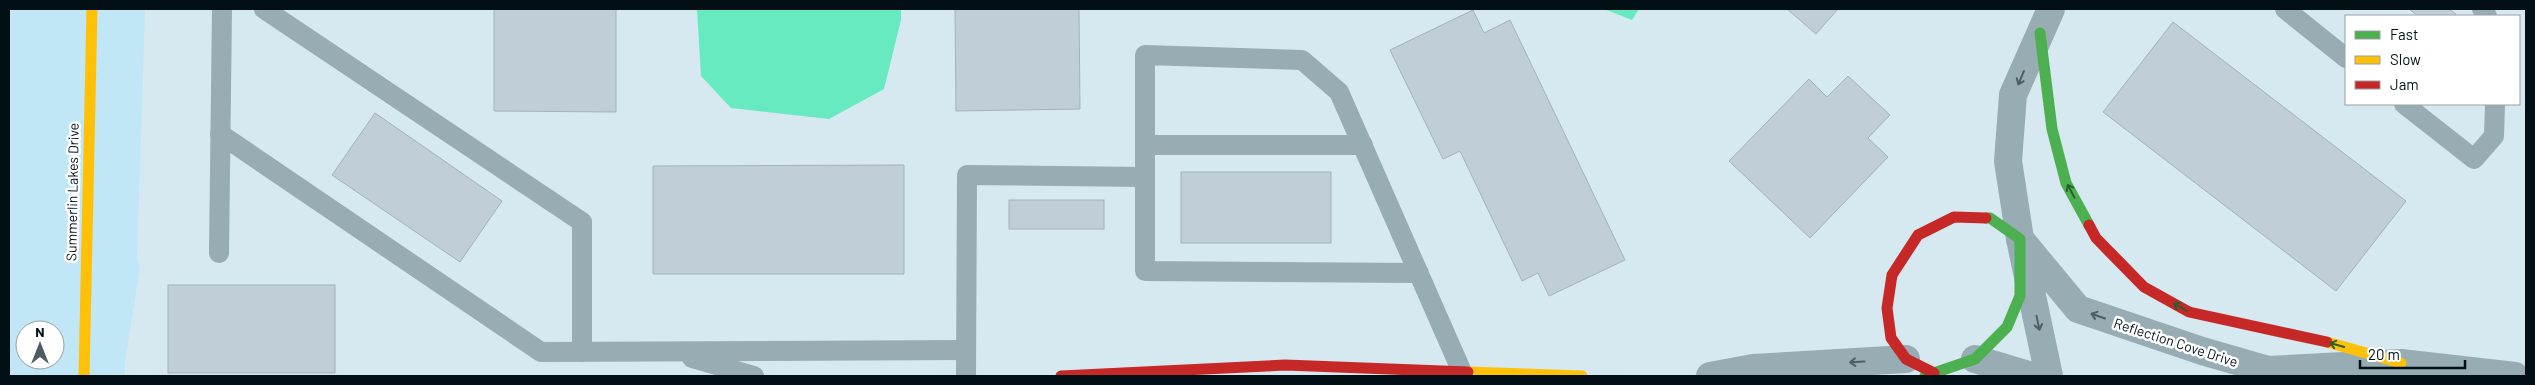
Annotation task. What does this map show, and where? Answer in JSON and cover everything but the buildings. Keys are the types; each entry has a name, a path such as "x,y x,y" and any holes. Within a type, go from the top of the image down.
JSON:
{"street":[{"name":"Summerlin Lakes Drive","path":"84,376 92,9"},
{"path":"2046,21 2014,95 2008,161 2020,239 2049,376"},
{"path":"2046,21 2052,129 2066,183 2096,238 2144,286 2188,312 2324,341 2401,364"},
{"path":"1922,370 1891,338 1887,308 1892,276 1918,235 1954,217 1990,218 2020,239"},
{"path":"1975,359 2007,327 2020,296 2020,239"},
{"name":"Reflection Cove Drive","path":"2020,239 2078,309 2202,351 2268,370 2401,364 2515,376"},
{"path":"1710,376 1753,368 1922,370 1975,359 2032,376"},
{"path":"1061,376 1285,365 1582,376"}],"lane":[{"path":"219,253 222,9"},
{"path":"264,9 582,222 582,352"},
{"path":"2285,9 2345,57"},
{"path":"1419,273 1145,271 1145,54 1302,60 1339,92 1419,273 1462,372"},
{"path":"2405,105 2474,159 2494,136 2495,105"},
{"path":"220,134 541,352 966,350"},
{"path":"1145,145 1363,146"},
{"path":"966,376 967,175 1145,177"},
{"path":"674,352 754,376"}],"shaded area":[{"path":"9,9 145,9 137,259 140,267 125,361 125,376 9,376"},
{"path":"697,9 901,9 901,20 884,89 829,119 731,108 701,76"},
{"path":"1604,9 1639,9 1632,20"}],"traffic: fast":[{"path":"2040,33 2052,129 2066,183 2089,225"},
{"path":"1925,376 1975,359 2007,327 2020,296 2020,239 1990,218 1986,218"}],"traffic: slow":[{"path":"84,376 92,9"},
{"path":"2327,342 2401,363"},
{"path":"1468,372 1582,376"}],"traffic: jam":[{"path":"1934,373 1906,359 1891,338 1887,308 1892,275 1918,235 1954,217 1986,218"},
{"path":"2089,225 2096,238 2144,287 2189,312 2327,342"},
{"path":"1061,376 1285,365 1468,372"}]}
